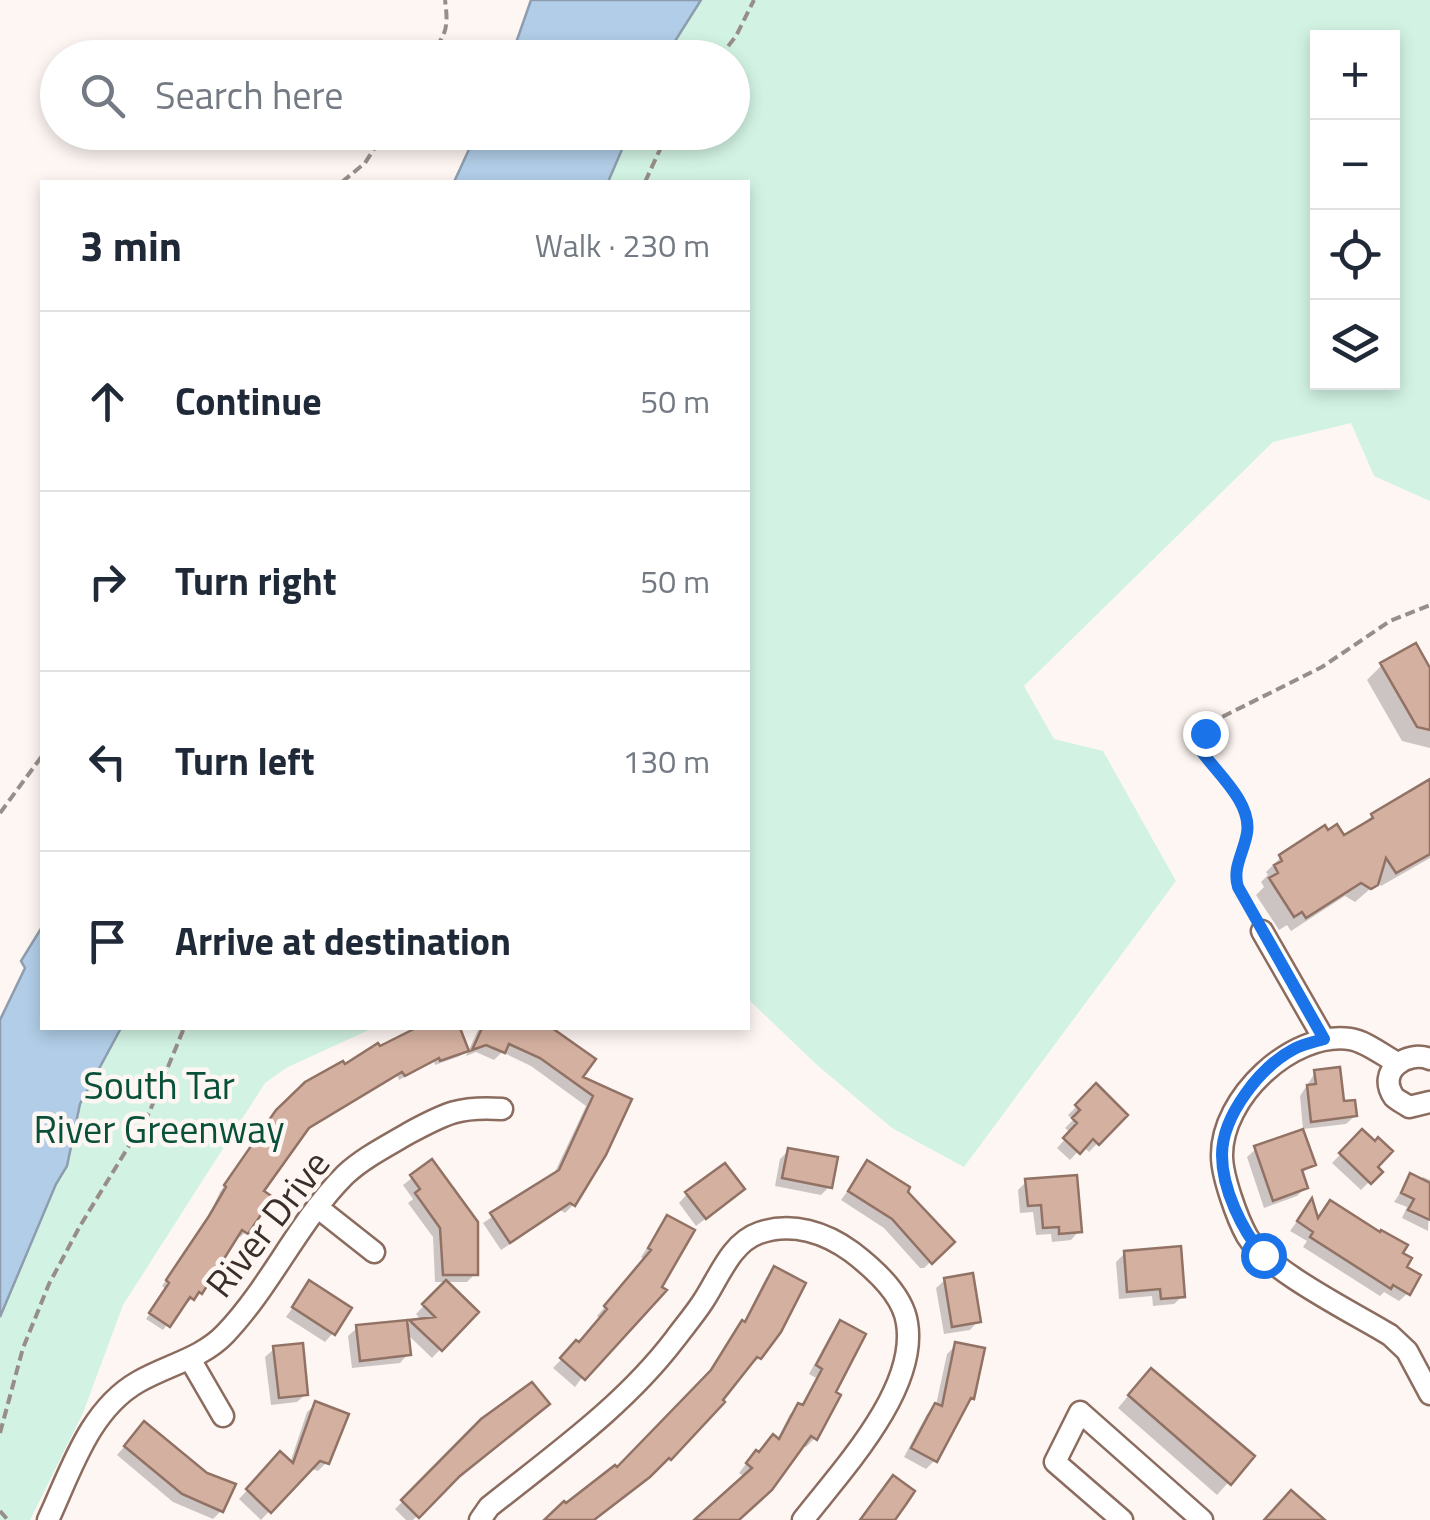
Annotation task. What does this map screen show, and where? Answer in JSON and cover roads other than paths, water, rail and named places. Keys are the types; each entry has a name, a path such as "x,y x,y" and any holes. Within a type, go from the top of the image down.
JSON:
{"street":[{"path":"1262,931 1324,1039"},
{"path":"1397,1063 1354,1039 1324,1039 1295,1048 1247,1092 1225,1134 1222,1154 1225,1176 1246,1236 1263,1255 1390,1335 1407,1351 1430,1394"},
{"path":"1430,1059 1408,1056 1397,1063 1390,1079 1394,1096 1409,1107 1424,1104 1430,1124"},
{"name":"River Drive","path":"48,1520 98,1417 138,1382 190,1359 221,1339 240,1318 317,1207 347,1173 377,1151 452,1110 470,1106 502,1109"},
{"path":"317,1207 374,1252"},
{"path":"480,1520 489,1507 594,1425 667,1349 703,1302 729,1257 758,1233 805,1228 834,1239 860,1258 895,1294 907,1322 905,1362 887,1404 860,1447 803,1520"},
{"path":"190,1359 224,1416"},
{"path":"1122,1520 1055,1462 1080,1412 1202,1520"}],"water":[{"path":"531,0 701,0 676,40 517,40"},
{"path":"469,150 622,150 609,180 455,180"},
{"path":"40,930 40,1030 120,1030 80,1104 67,1166 0,1317 0,1020 25,968 21,961"}],"park label":[{"name":"South Tar River Greenway","path":"159,1108"}]}
